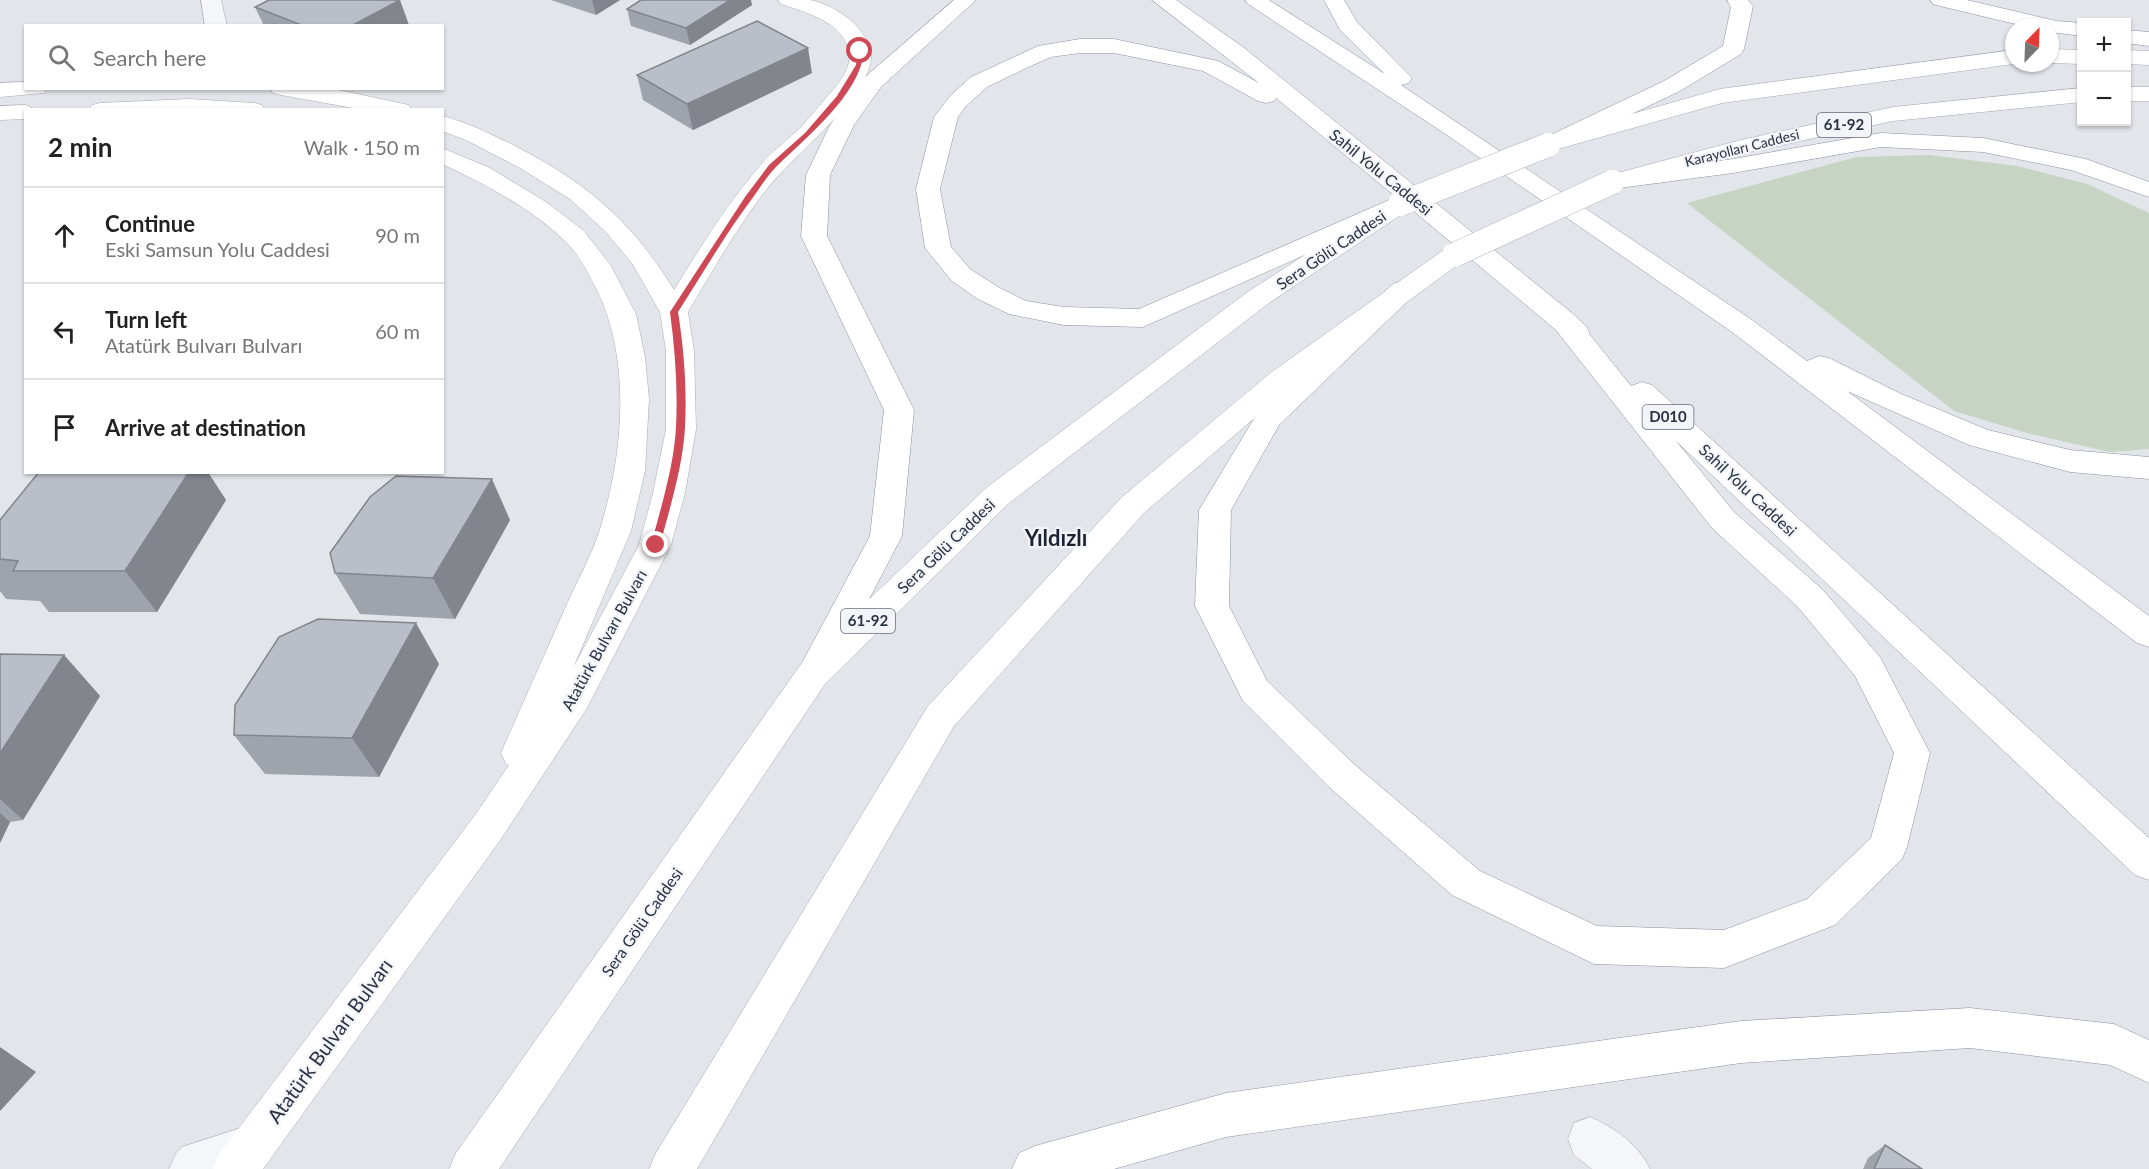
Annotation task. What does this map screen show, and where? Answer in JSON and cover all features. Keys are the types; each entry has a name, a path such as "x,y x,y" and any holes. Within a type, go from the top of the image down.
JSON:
{"main road":[{"path":"674,312 749,197 772,167 807,134 840,97 859,65 860,51 852,34 836,20 818,9 788,0"},
{"path":"813,674 886,536 899,410 814,236 818,175 842,125 873,82 966,0"},
{"name":"Sahil Yolu Caddesi","path":"1162,0 1235,52 1562,319 2149,863"},
{"path":"1255,0 1452,128 1742,326 2149,634"},
{"path":"1334,0 1348,25 1452,128"},
{"path":"1548,145 1672,86 1733,49 1743,6 1737,0"},
{"path":"1940,0 2056,27 2077,29"},
{"path":"2131,37 2149,39"},
{"path":"1333,132 1210,66 1114,46 1080,46 1046,51 979,82 958,101 946,117 928,189 938,248 961,275 988,293 1018,308 1064,316 1143,318 1400,204"},
{"path":"2059,56 2077,57"},
{"path":"2131,57 2149,58"},
{"name":"61-92","path":"1400,204 1548,145 1719,96 2005,58"},
{"path":"0,90 24,89"},
{"path":"294,90 392,108"},
{"path":"2131,94 2149,94"},
{"name":"Karayolları Caddesi","path":"1404,289 1455,255 1612,182 1741,147 1893,114 2077,96"},
{"path":"144,108 189,106 222,108"},
{"path":"0,113 24,112"},
{"name":"Atatürk Bulvarı Bulvarı","path":"245,1157 488,827 575,698 656,545 669,493 681,429 680,351 674,312 643,260 614,226 579,194 530,163 474,135 444,124"},
{"path":"1612,182 1733,166 1881,140 1983,145 2077,164 2149,190"},
{"name":"Atatürk Bulvarı Bulvarı","path":"444,156 481,173 537,207 575,236 598,266 622,314 631,357 634,399 630,471 615,531 488,827"},
{"name":"Sera Gölü Caddesi","path":"472,1169 813,674 997,496 1259,297 1400,204"},
{"path":"1404,289 1268,419 1215,510 1212,606 1255,691 1342,776 1466,883 1594,945 1724,949 1821,912 1888,847 1912,753 1868,667 1810,598 1723,520 1562,319"},
{"name":"61-92","path":"672,1169 941,716 1133,504 1283,378 1404,289"},
{"path":"1742,326 1889,400 1980,438 2070,461 2149,468"},
{"path":"1035,1169 1226,1115 1741,1042 1970,1028 2114,1046 2149,1062"}],"street":[{"path":"211,0 216,24"},
{"path":"1590,1139 1627,1169"},
{"path":"192,1169 198,1163 245,1157"}],"green space":[{"path":"1929,155 2017,166 2087,184 2149,213 2149,449 2110,452 2027,433 1954,411 1687,203 1856,157"}],"building":[{"path":"269,0 400,0 355,24 299,24 255,7"},
{"path":"641,0 730,0 686,28 627,9"},
{"path":"757,21 808,48 687,104 637,75"},
{"path":"37,474 188,474 125,571 13,571 18,561 0,559 0,520"},
{"path":"396,476 492,479 433,578 335,573 330,553 370,497"},
{"path":"318,619 416,623 352,738 234,735 235,705 279,637"},
{"path":"0,654 64,655 0,753"},
{"path":"1885,1145 1922,1169 1874,1169"}],"district":[{"name":"Yıldızlı","path":"1056,538"}],"route":[{"path":"656,545 681,429 680,351 674,312 703,265 772,167 807,134 840,97 859,65 860,51"}]}
